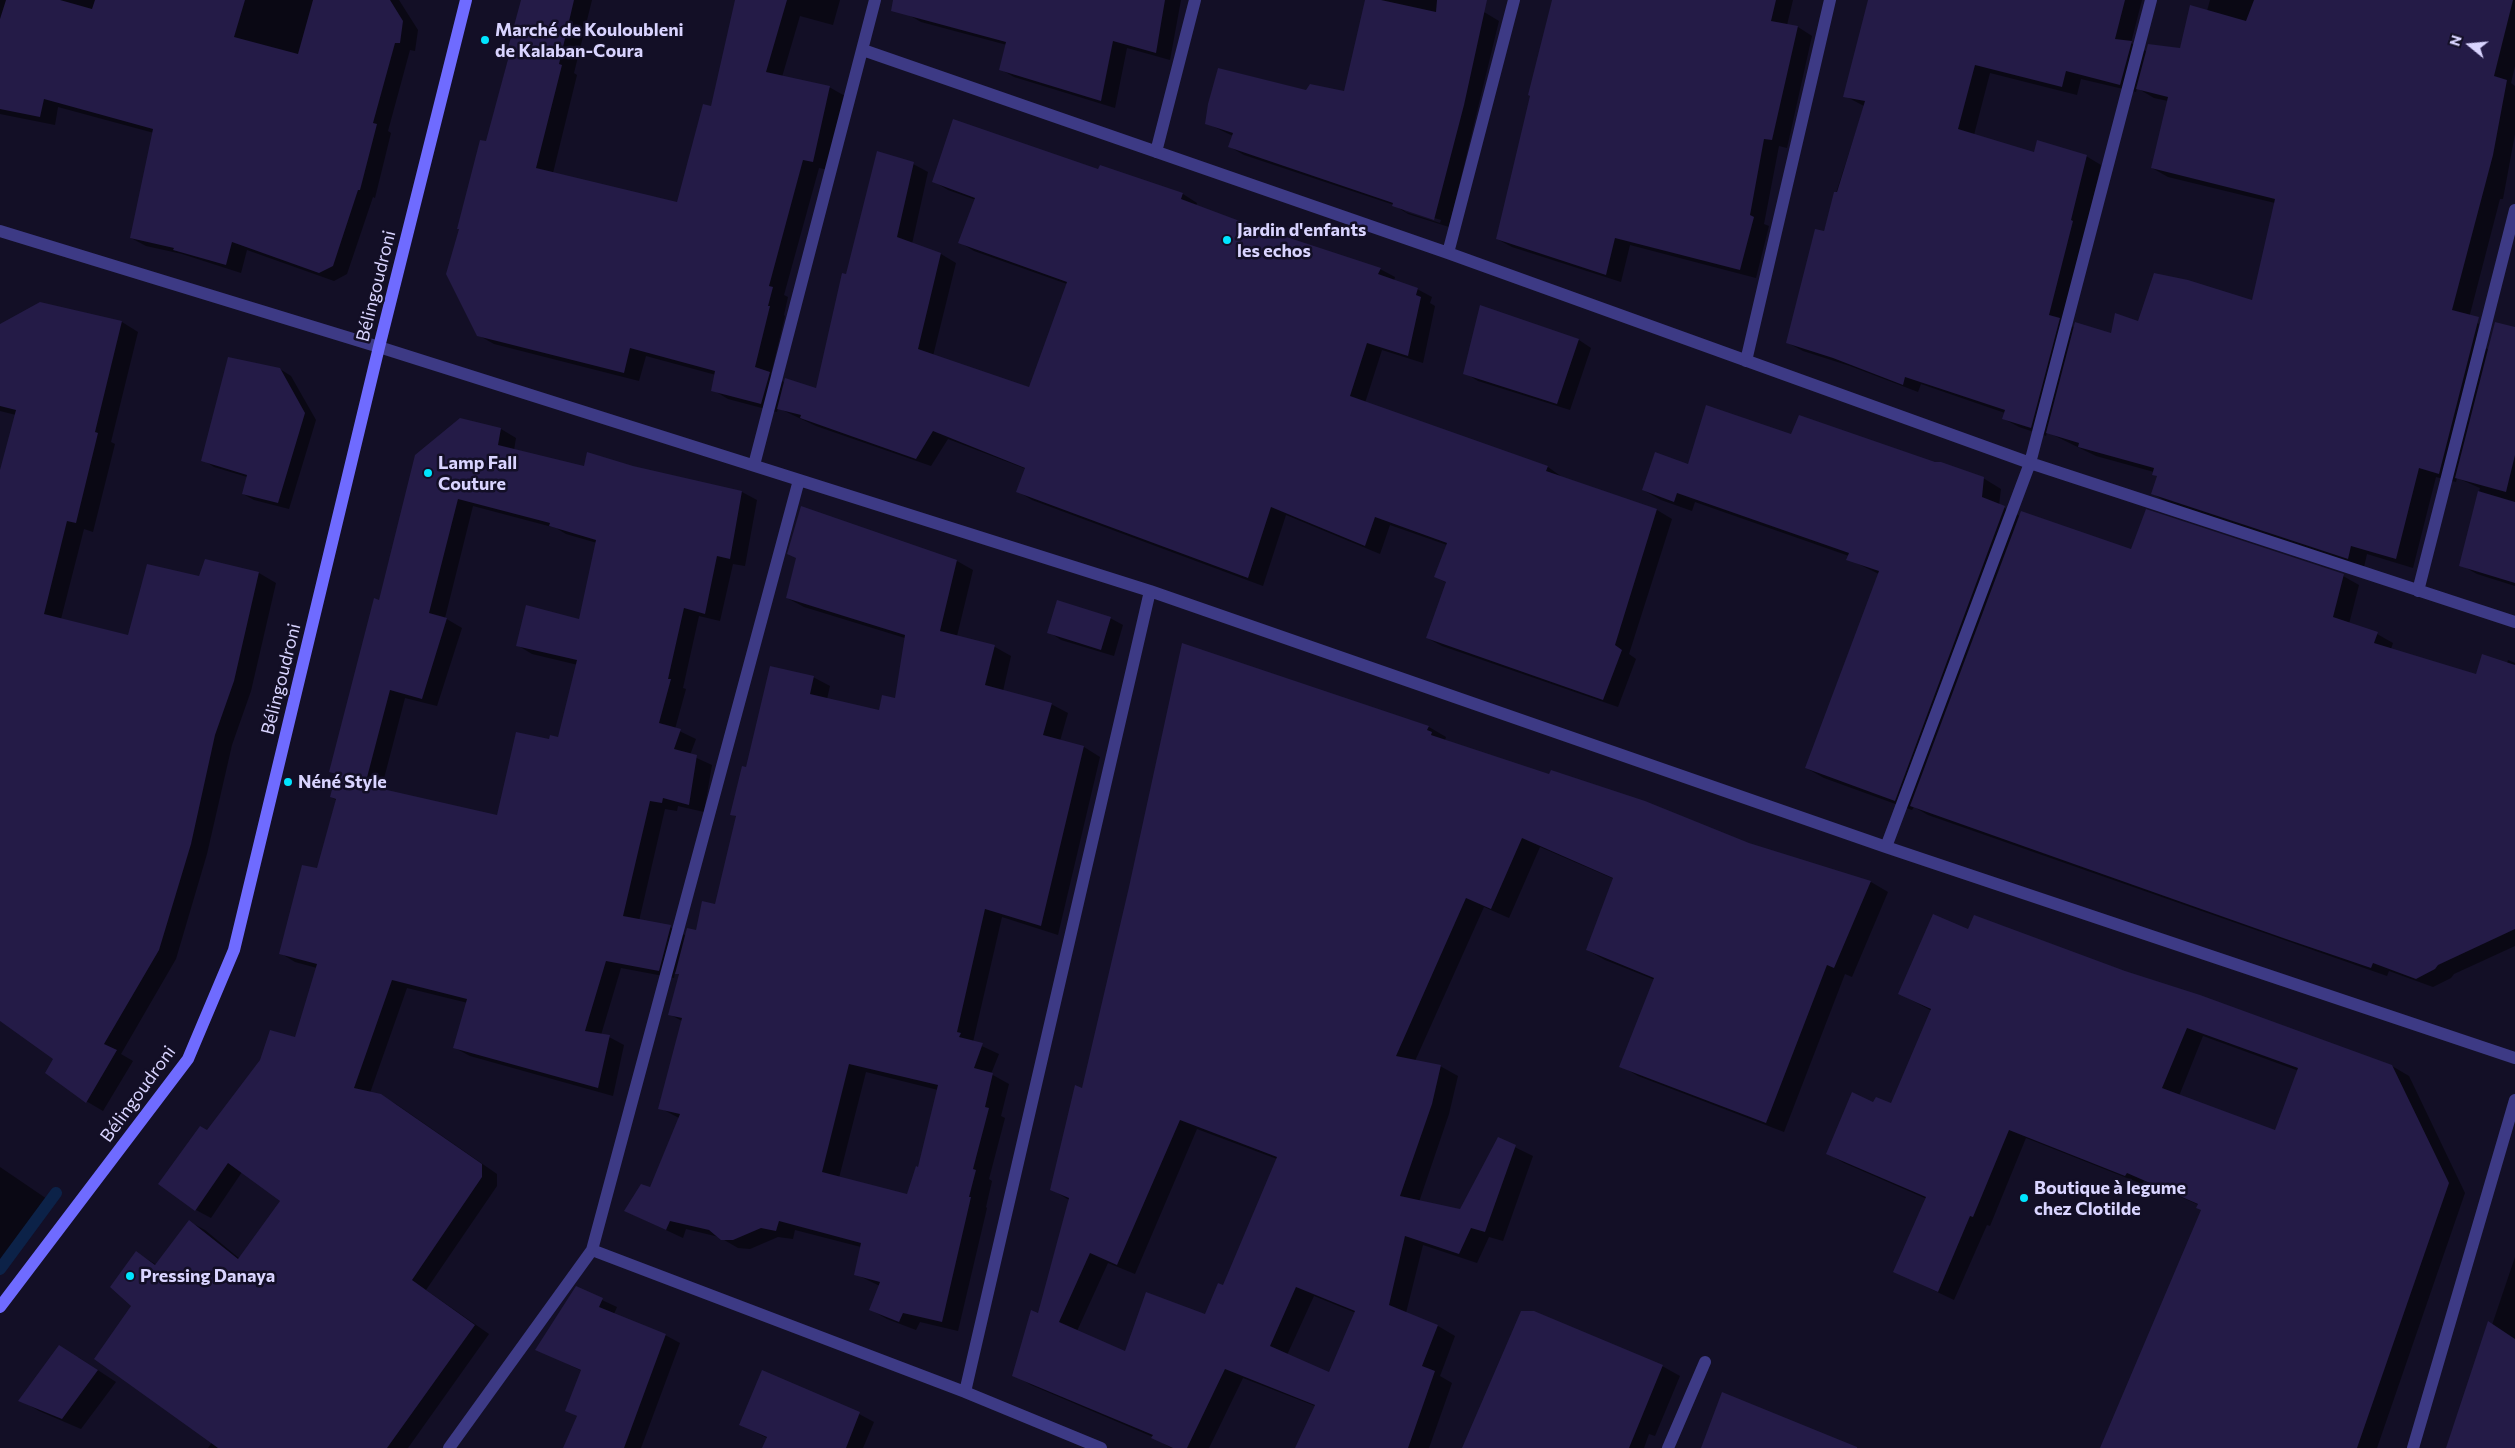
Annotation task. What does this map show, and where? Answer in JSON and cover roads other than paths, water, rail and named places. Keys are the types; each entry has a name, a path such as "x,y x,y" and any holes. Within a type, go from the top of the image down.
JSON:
{"street":[{"name":"Bélingoudroni","path":"0,1308 188,1059 234,950 379,346 466,0"},
{"path":"754,465 875,0"},
{"path":"1156,152 1195,0"},
{"path":"1448,253 1514,0"},
{"path":"1746,361 1830,0"},
{"path":"1886,847 2030,463 2151,0"},
{"path":"863,50 1448,253 2030,463 2515,622"},
{"path":"2418,591 2515,210"},
{"path":"0,231 379,346 1150,591 1886,847 2515,1058"},
{"path":"448,1448 592,1250 799,480"},
{"path":"965,1392 1150,591"},
{"path":"2413,1448 2513,1116 2515,1100"},
{"path":"592,1250 965,1392 1101,1448"},
{"path":"1668,1448 1704,1362"}],"waterway":[{"path":"0,1269 56,1193"}],"place":[{"name":"Marché de Kouloubleni de Kalaban-Coura","path":"485,40"},
{"name":"Jardin d'enfants les echos","path":"1227,240"},
{"name":"Lamp Fall Couture","path":"428,473"},
{"name":"Néné Style","path":"288,782"},
{"name":"Boutique à legume chez Clotilde","path":"2024,1198"},
{"name":"Pressing Danaya","path":"130,1276"}]}
